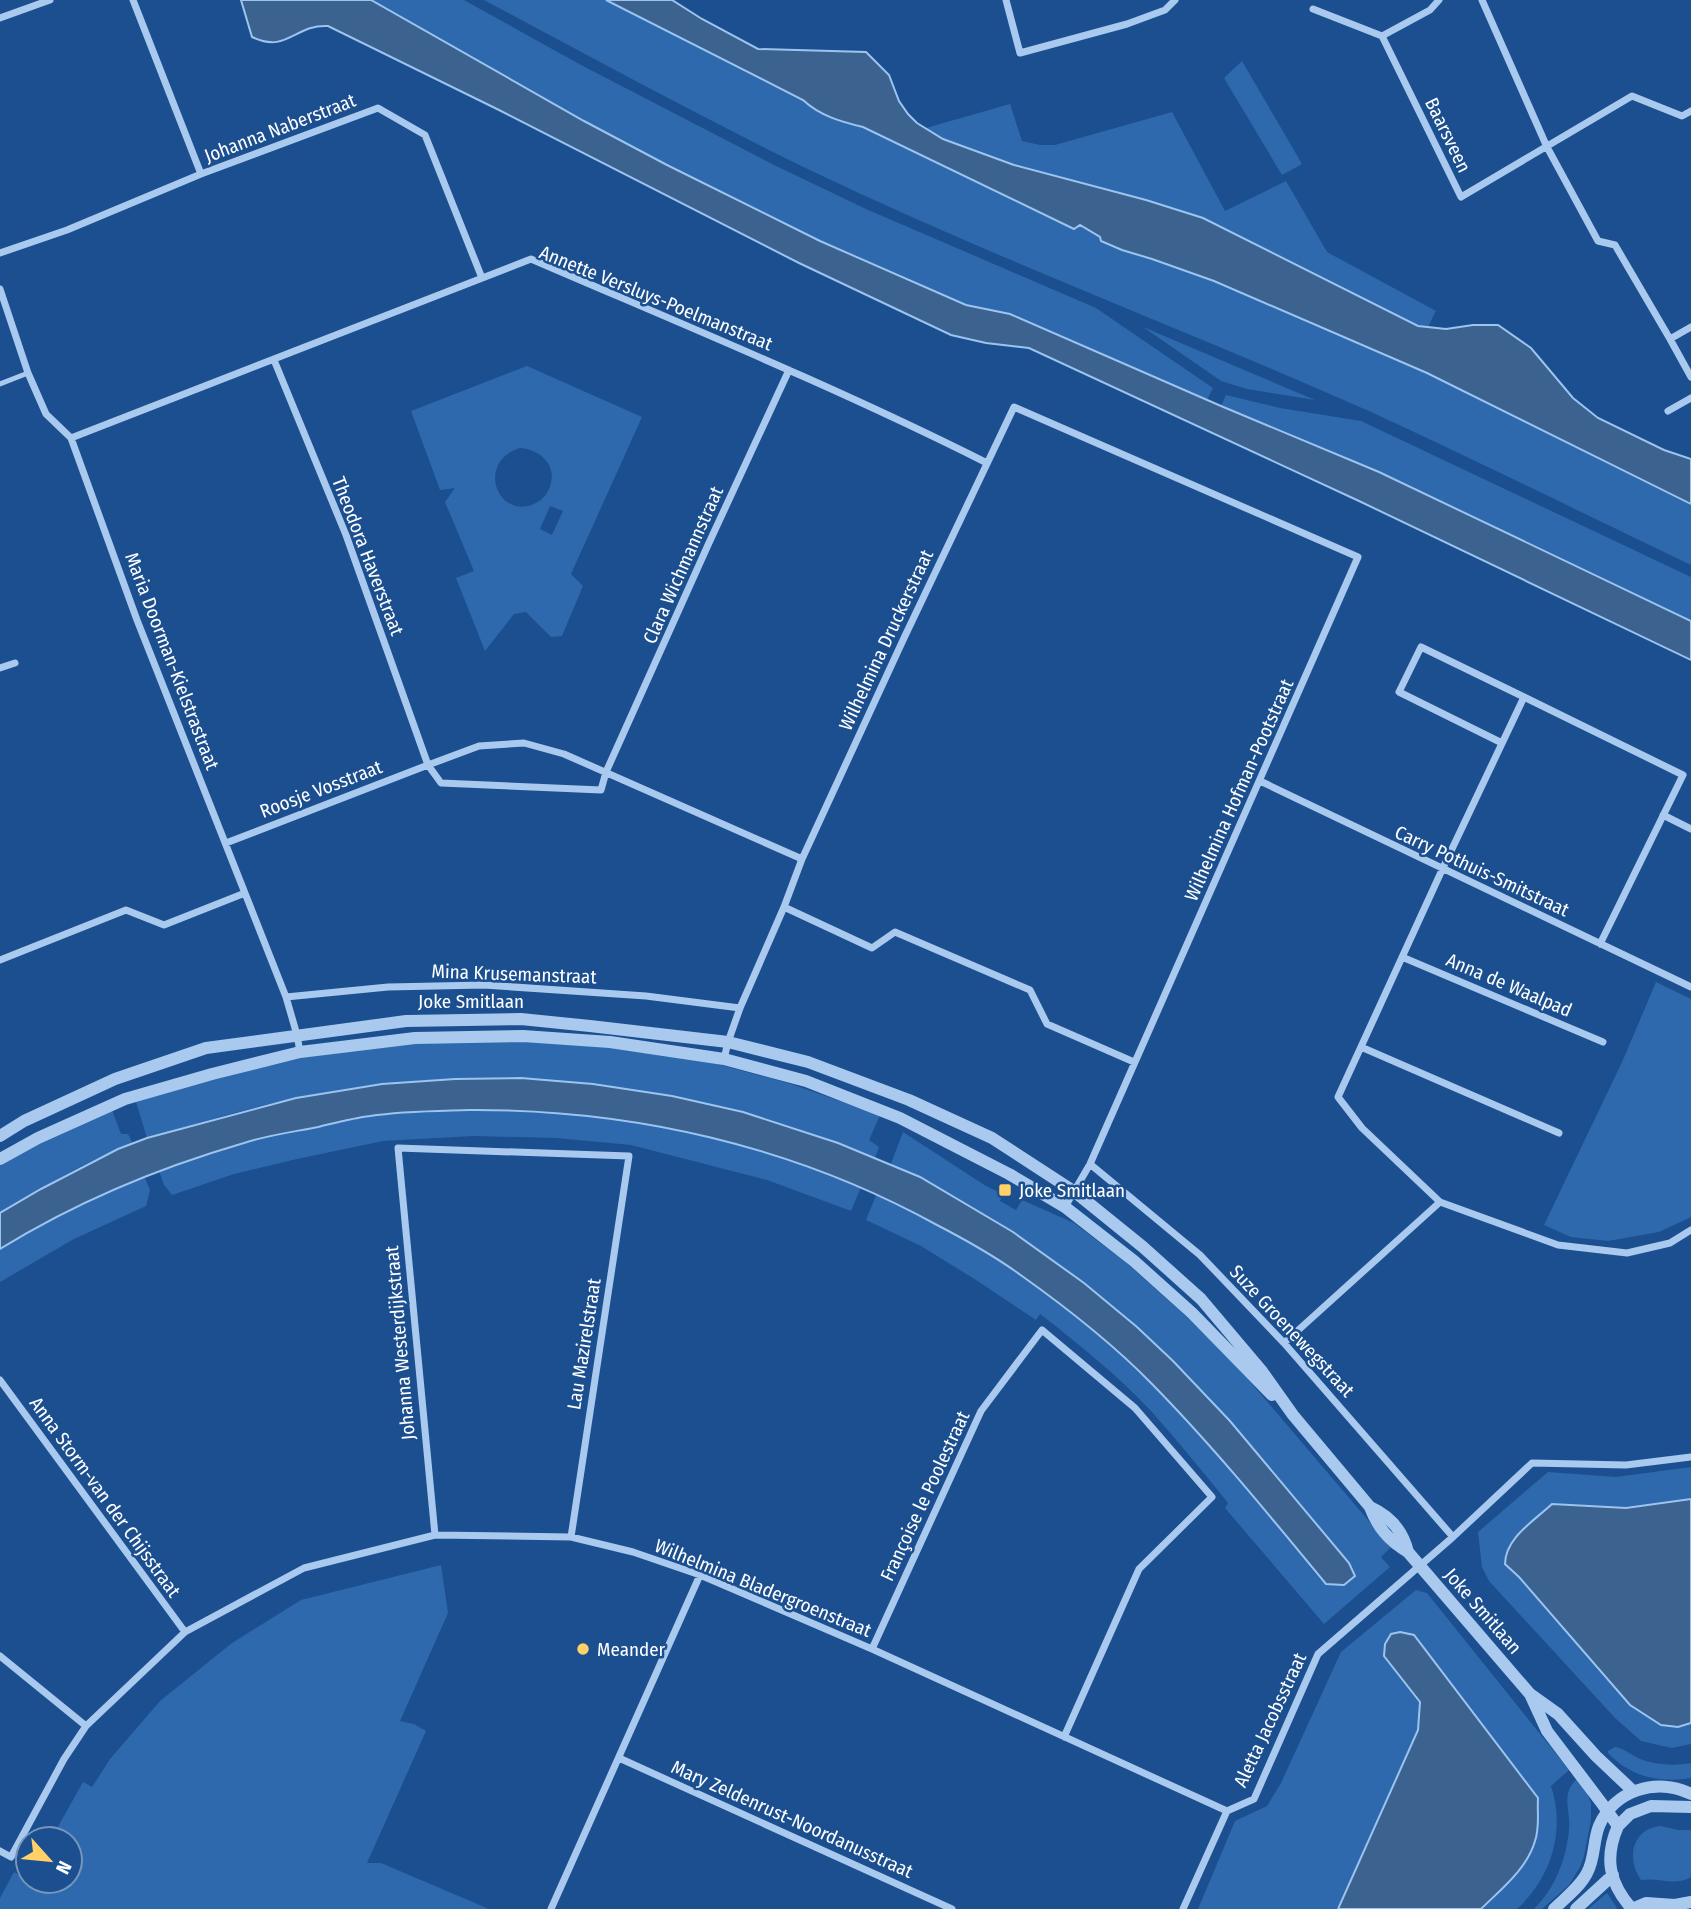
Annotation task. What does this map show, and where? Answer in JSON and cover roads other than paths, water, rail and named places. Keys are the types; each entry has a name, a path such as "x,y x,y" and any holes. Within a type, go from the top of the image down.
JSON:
{"street":[{"path":"0,18 50,0"},
{"path":"133,0 201,174"},
{"path":"1006,0 1020,54 1127,24 1166,10 1175,0"},
{"path":"1313,9 1382,36 1430,10 1439,0"},
{"path":"1482,0 1547,147 1598,241 1615,245 1691,377"},
{"name":"Baarsveen","path":"1382,36 1461,197 1632,96 1682,116 1691,111"},
{"name":"Johanna Naberstraat","path":"0,253 67,230 201,174 378,108 425,135 482,278"},
{"name":"Annette Versluys-Poelmanstraat","path":"71,438 531,259 912,425 987,463"},
{"name":"Maria Doorman-Kielstrastraat","path":"0,289 28,373 46,414 71,438 137,620 286,997 300,1052"},
{"path":"1670,339 1691,327"},
{"name":"Theodora Haverstraat","path":"274,360 346,535 428,765"},
{"name":"Clara Wichmannstraat","path":"606,772 789,370"},
{"path":"1668,411 1691,398"},
{"name":"Wilhelmina Druckerstraat","path":"724,1059 740,1009 802,859 1014,407 1183,480"},
{"name":"Wilhelmina Hofman-Pootstraat","path":"1065,1207 1090,1164 1358,557 1183,480"},
{"path":"1502,743 1399,692 1421,647 1691,779"},
{"path":"0,668 15,663"},
{"path":"1524,697 1338,1097 1362,1128 1440,1202 1558,1245 1591,1250 1627,1253 1670,1243 1691,1230"},
{"name":"Roosje Vosstraat","path":"226,843 479,746 524,743 564,754 802,859"},
{"path":"428,765 441,783 601,790 606,772"},
{"path":"1600,944 1683,775"},
{"name":"Carry Pothuis-Smitstraat","path":"1260,781 1691,987"},
{"path":"1663,815 1691,829"},
{"path":"0,960 126,910 164,925 244,893"},
{"path":"784,907 872,948 895,932 1030,990 1048,1024 1135,1062"},
{"name":"Anna de Waalpad","path":"1402,957 1603,1042"},
{"name":"Mina Krusemanstraat","path":"286,997 388,987 484,985 646,996 740,1009"},
{"name":"Joke Smitlaan","path":"0,1136 24,1121 116,1079 206,1048 406,1021 521,1019 728,1042 808,1062 909,1100 992,1138 1075,1192 1201,1299 1370,1507 1383,1513 1405,1537 1408,1552 1419,1566 1530,1694 1558,1714 1633,1791"},
{"name":"Joke Smitlaan","path":"0,1159 38,1138 125,1099 300,1052 415,1038 523,1036 610,1042 724,1059 806,1081 900,1118 1009,1174 1065,1207 1134,1261 1192,1313 1293,1415"},
{"path":"1361,1047 1559,1133"},
{"name":"Johanna Westerdijkstraat","path":"435,1535 398,1147 629,1156"},
{"name":"Lau Mazirelstraat","path":"571,1537 629,1156"},
{"name":"Suze Groenewegstraat","path":"1090,1164 1200,1255 1284,1343 1453,1537"},
{"path":"1284,1343 1440,1202"},
{"name":"Françoise le Poolestraat","path":"872,1649 981,1411 1042,1330 1135,1408 1212,1497 1139,1569 1064,1737"},
{"name":"Anna Storm-van der Chijsstraat","path":"0,1380 185,1632"},
{"name":"Aletta Jacobsstraat","path":"1183,1909 1227,1811 1254,1799 1318,1654 1453,1537 1532,1463 1626,1465 1691,1457"},
{"name":"Wilhelmina Bladergroenstraat","path":"0,1851 11,1857 64,1759 86,1726 185,1632 304,1567 435,1535 571,1537 633,1552 700,1575 872,1649 1227,1811"},
{"path":"551,1909 700,1575"},
{"path":"0,1656 86,1726"},
{"name":"Joke Smitlaan","path":"1530,1694 1547,1731 1618,1826"},
{"name":"Mary Zeldenrust-Noordanusstraat","path":"619,1758 952,1909"},
{"path":"1554,1909 1586,1876 1600,1825 1623,1796 1648,1787 1662,1786 1690,1792"},
{"path":"1691,1807 1651,1806 1630,1814 1618,1826 1609,1851 1613,1874 1624,1899 1632,1909 1646,1903 1675,1905 1691,1902"},
{"path":"1576,1909 1613,1874"}],"lane":[{"path":"0,384 28,373"}],"place":[{"name":"Joke Smitlaan","path":"1005,1190"},
{"name":"Meander","path":"583,1649"}]}
